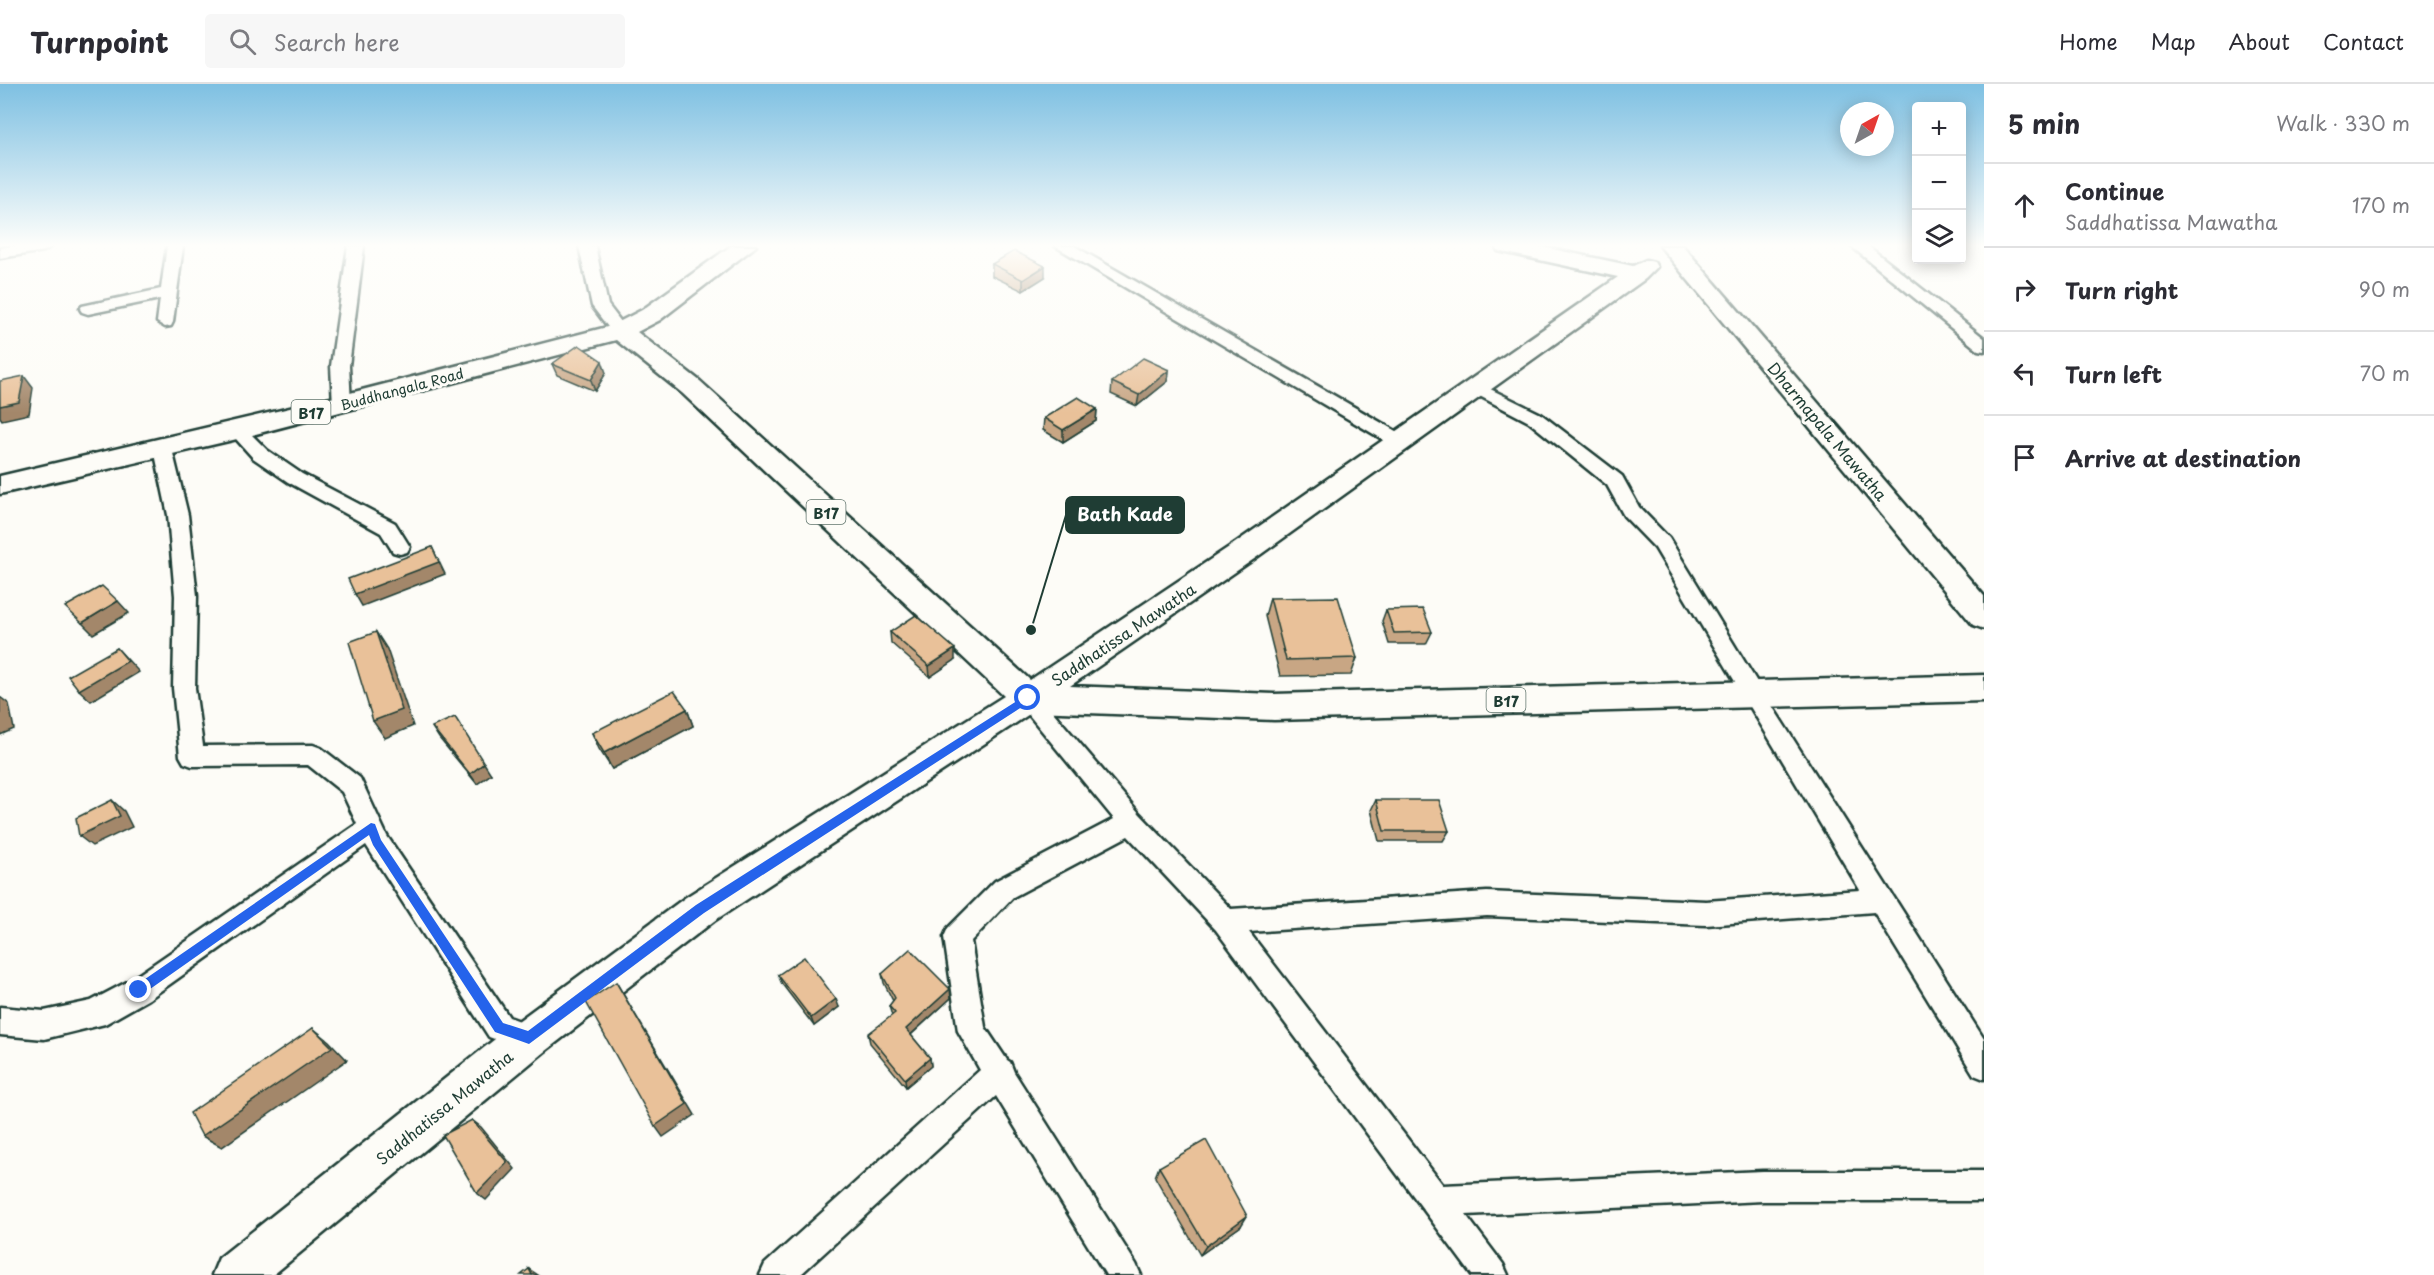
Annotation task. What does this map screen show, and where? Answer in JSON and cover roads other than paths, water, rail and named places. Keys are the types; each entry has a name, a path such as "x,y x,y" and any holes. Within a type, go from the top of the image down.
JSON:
{"main road":[{"name":"Buddhangala Road","path":"0,484 164,449 342,405 620,331 651,315 669,302"},
{"name":"Saddhatissa Mawatha","path":"236,1275 529,1038 700,909 1028,698 1246,550 1598,302"},
{"name":"Dharmapala Mawatha","path":"1717,302 1984,617"},
{"name":"B17","path":"620,331 691,387 1028,698 1274,707 1984,688"}],"street":[{"path":"88,309 123,302"},
{"path":"165,322 168,302"},
{"path":"342,405 340,366 349,302"},
{"path":"599,302 620,331"},
{"path":"1159,302 1401,442"},
{"path":"1928,302 1984,346"},
{"path":"1476,387 1535,418 1615,481 1631,511 1662,543 1752,693 1984,1065"},
{"path":"237,430 260,454 295,478 388,528 400,548"},
{"path":"164,449 178,515 186,596 184,688 192,756 313,755 351,784 376,842 499,1028 529,1038"},
{"path":"1028,698 1131,822 1225,921 1492,1275"},
{"path":"1125,1275 1000,1072 972,1031 957,937 1004,889 1131,822"},
{"path":"0,1021 44,1025 95,1014 139,990 371,828"},
{"path":"1225,921 1487,904 1706,913 1882,900"},
{"path":"776,1275 1000,1072"},
{"path":"1438,1201 1763,1186 1984,1186"}],"place":[{"name":"Bath Kade","path":"1031,630"}]}
